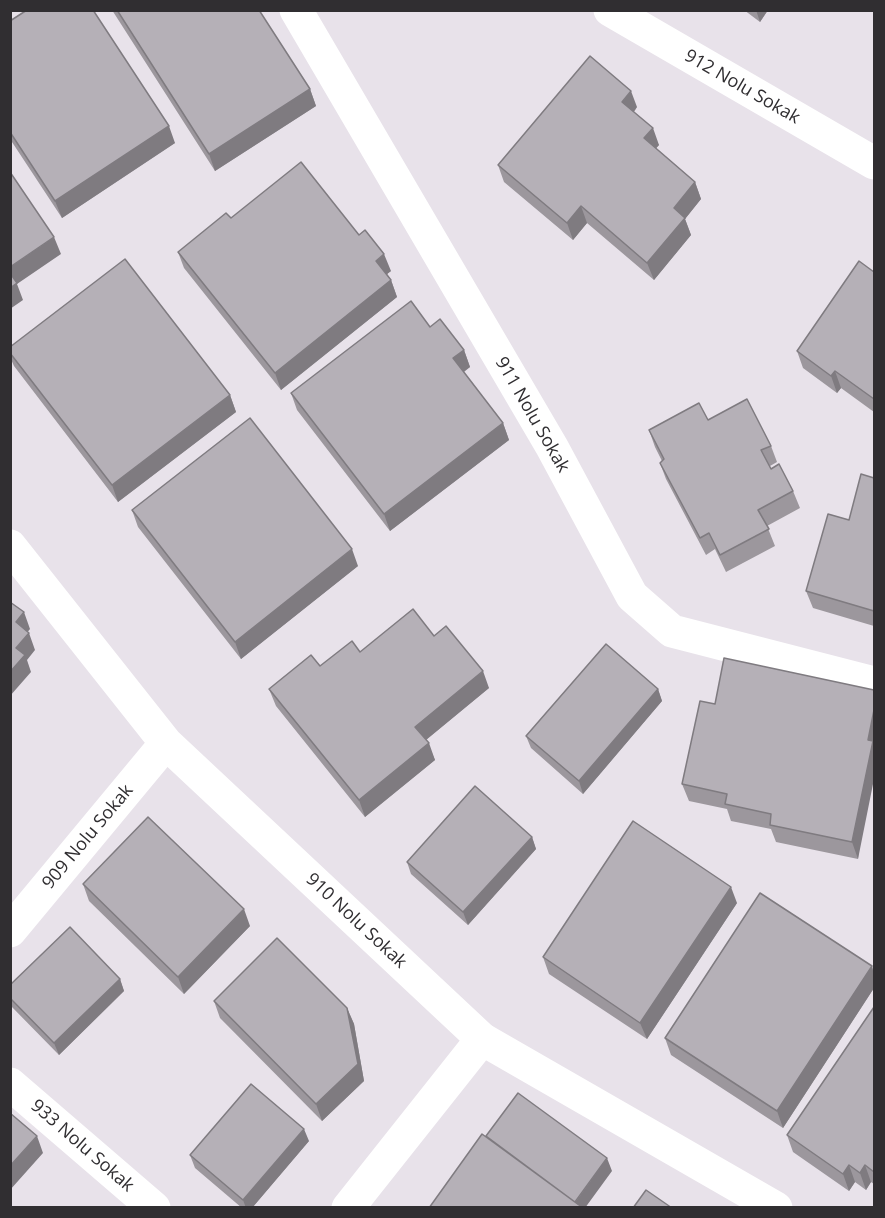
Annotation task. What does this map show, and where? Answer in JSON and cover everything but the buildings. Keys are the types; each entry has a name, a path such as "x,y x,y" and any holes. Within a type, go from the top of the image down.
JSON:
{"street":[{"name":"911 Nolu Sokak","path":"296,10 552,447 632,596 672,631 874,683"},
{"name":"912 Nolu Sokak","path":"610,10 874,163"},
{"name":"910 Nolu Sokak","path":"10,546 166,743 482,1039 776,1208"},
{"name":"909 Nolu Sokak","path":"10,931 166,743"},
{"path":"348,1208 482,1039"},
{"name":"933 Nolu Sokak","path":"10,1084 154,1208"}]}
